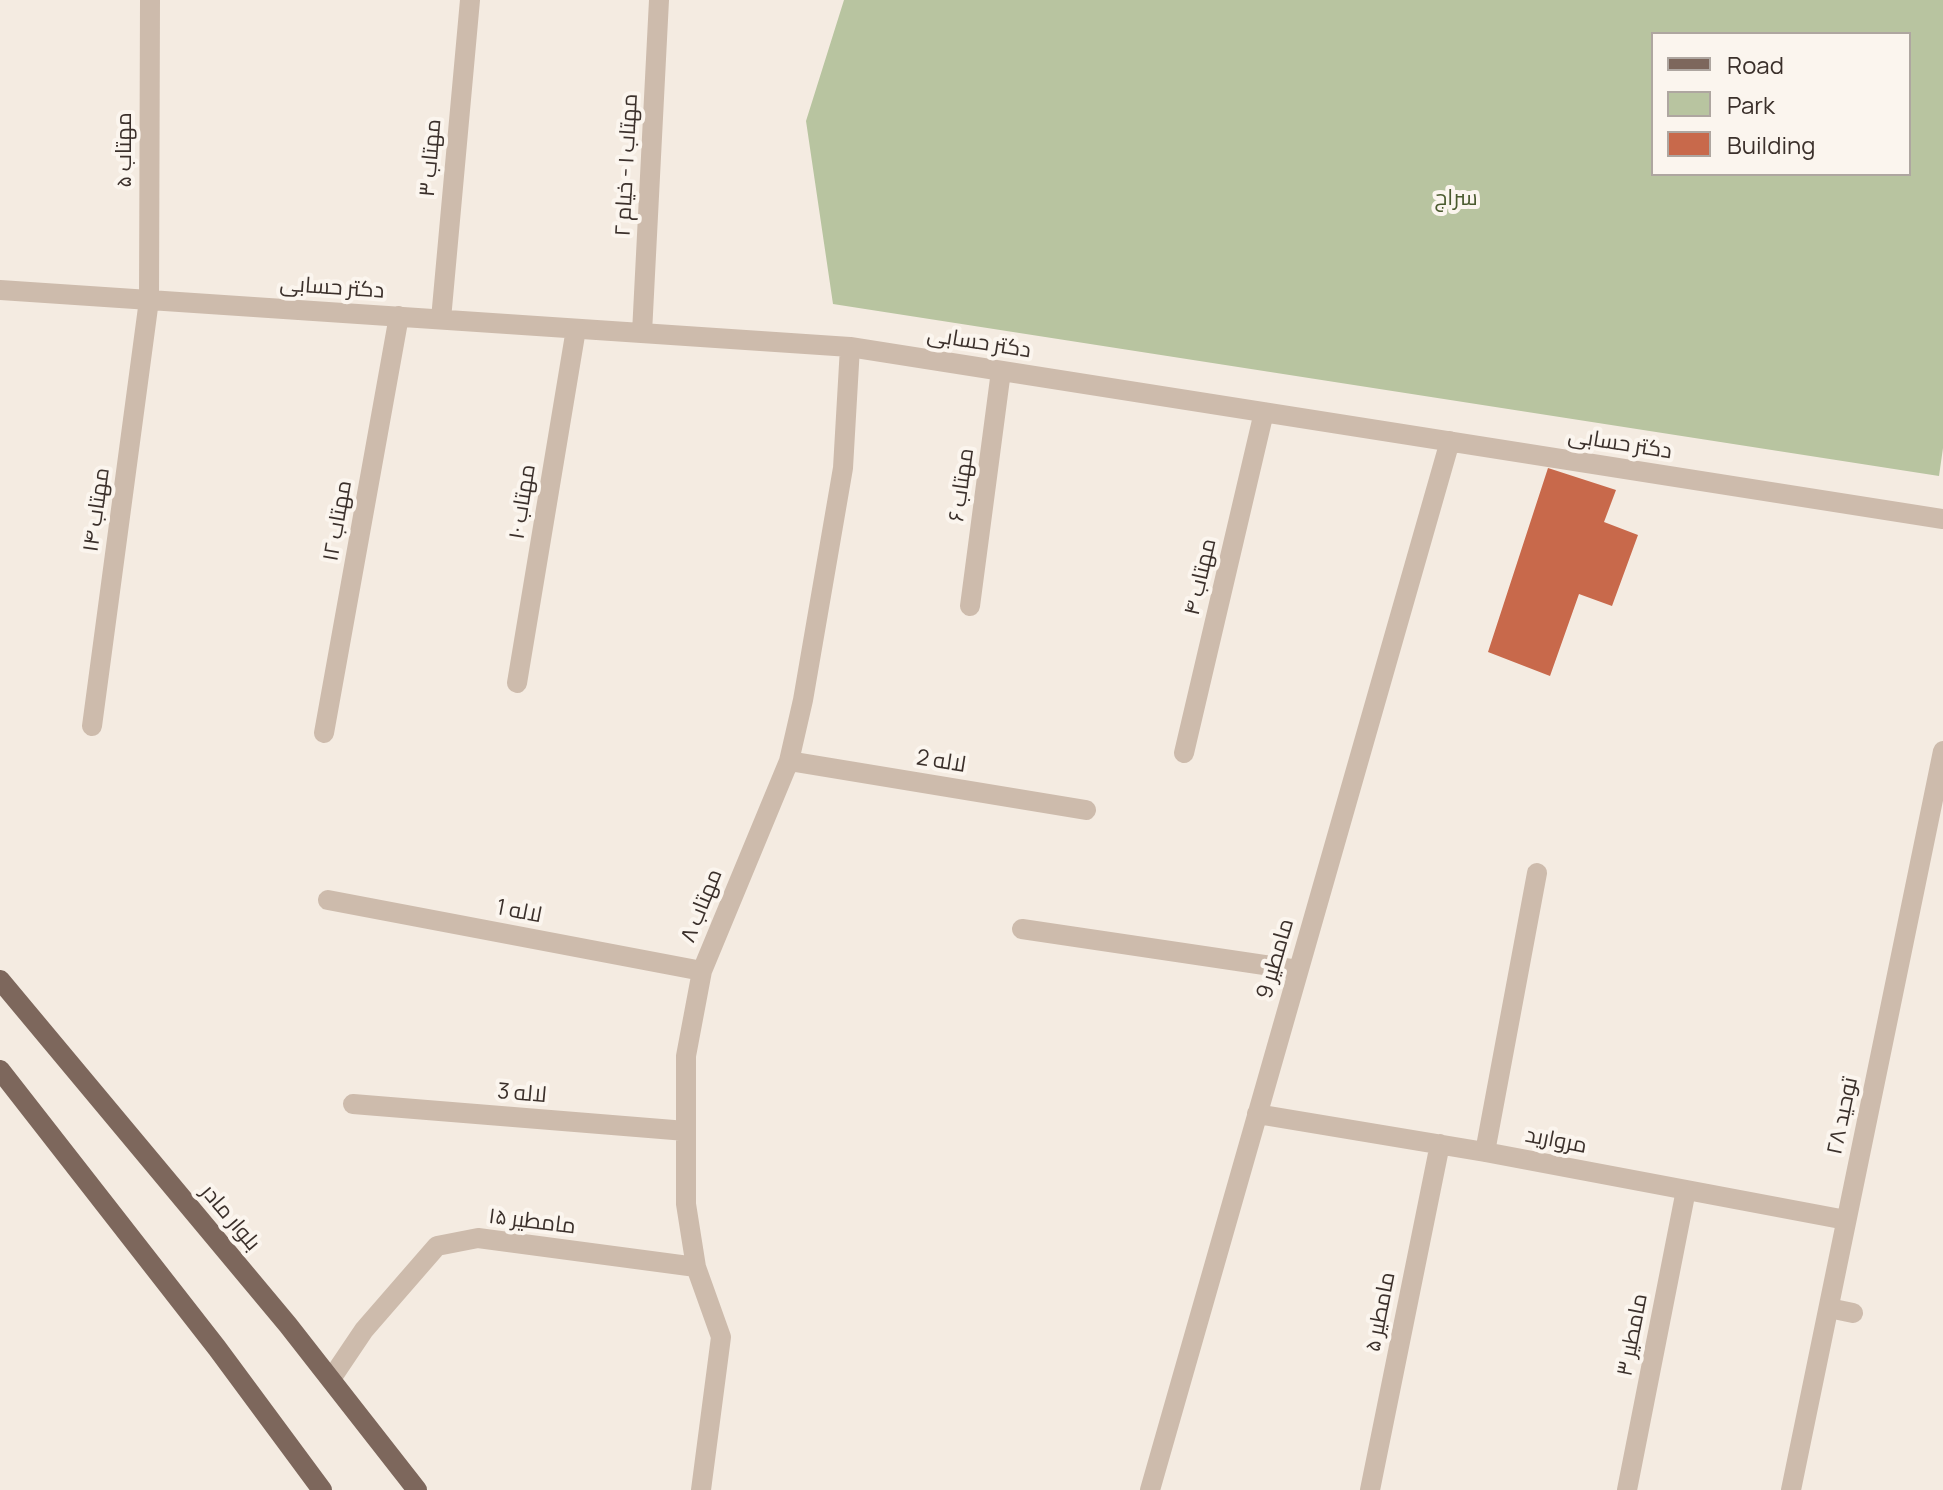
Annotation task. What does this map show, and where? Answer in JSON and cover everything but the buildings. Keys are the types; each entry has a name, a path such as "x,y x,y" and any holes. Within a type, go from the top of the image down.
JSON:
{"main road":[{"name":"بلوار مادر","path":"0,980 331,1379 417,1490"},
{"path":"0,1070 217,1348 322,1490"}],"street":[{"name":"مهتاب ۵","path":"149,300 150,0"},
{"name":"مهتاب ۳","path":"441,319 470,0"},
{"name":"مهتاب ۱ - خیام ۲","path":"642,333 659,0"},
{"name":"دکتر حسابی","path":"0,290 850,347 1943,519"},
{"name":"مهتاب ۱۴","path":"92,726 149,300"},
{"name":"مهتاب ۱۲","path":"324,733 399,316"},
{"name":"مهتاب ۱۰","path":"517,683 576,329"},
{"name":"مهتاب ۸","path":"701,1490 721,1337 696,1267 686,1204 686,1056 702,971 789,761 803,700 843,468 850,347"},
{"name":"مهتاب ۶","path":"970,606 1001,371"},
{"name":"مهتاب ۴","path":"1184,753 1264,412"},
{"name":"مامطیر 9","path":"1150,1490 1450,441"},
{"name":"توحید ۲۸","path":"1791,1490 1943,751"},
{"name":"لاله 2","path":"789,761 1086,810"},
{"path":"1485,1152 1537,873"},
{"name":"لاله 1","path":"328,900 702,971"},
{"path":"1022,929 1298,970"},
{"name":"لاله 3","path":"353,1104 686,1131"},
{"name":"مروارید","path":"1257,1114 1485,1152 1846,1220"},
{"name":"مامطیر ۵","path":"1370,1490 1440,1144"},
{"name":"مامطیر ۳","path":"1627,1490 1686,1190"},
{"name":"مامطیر ۱۵","path":"331,1379 364,1330 437,1246 478,1238 696,1267"},
{"path":"1829,1308 1853,1313"}],"green space":[{"name":"سراج","path":"844,0 1943,0 1943,448 1939,476 833,304 806,121"}]}
